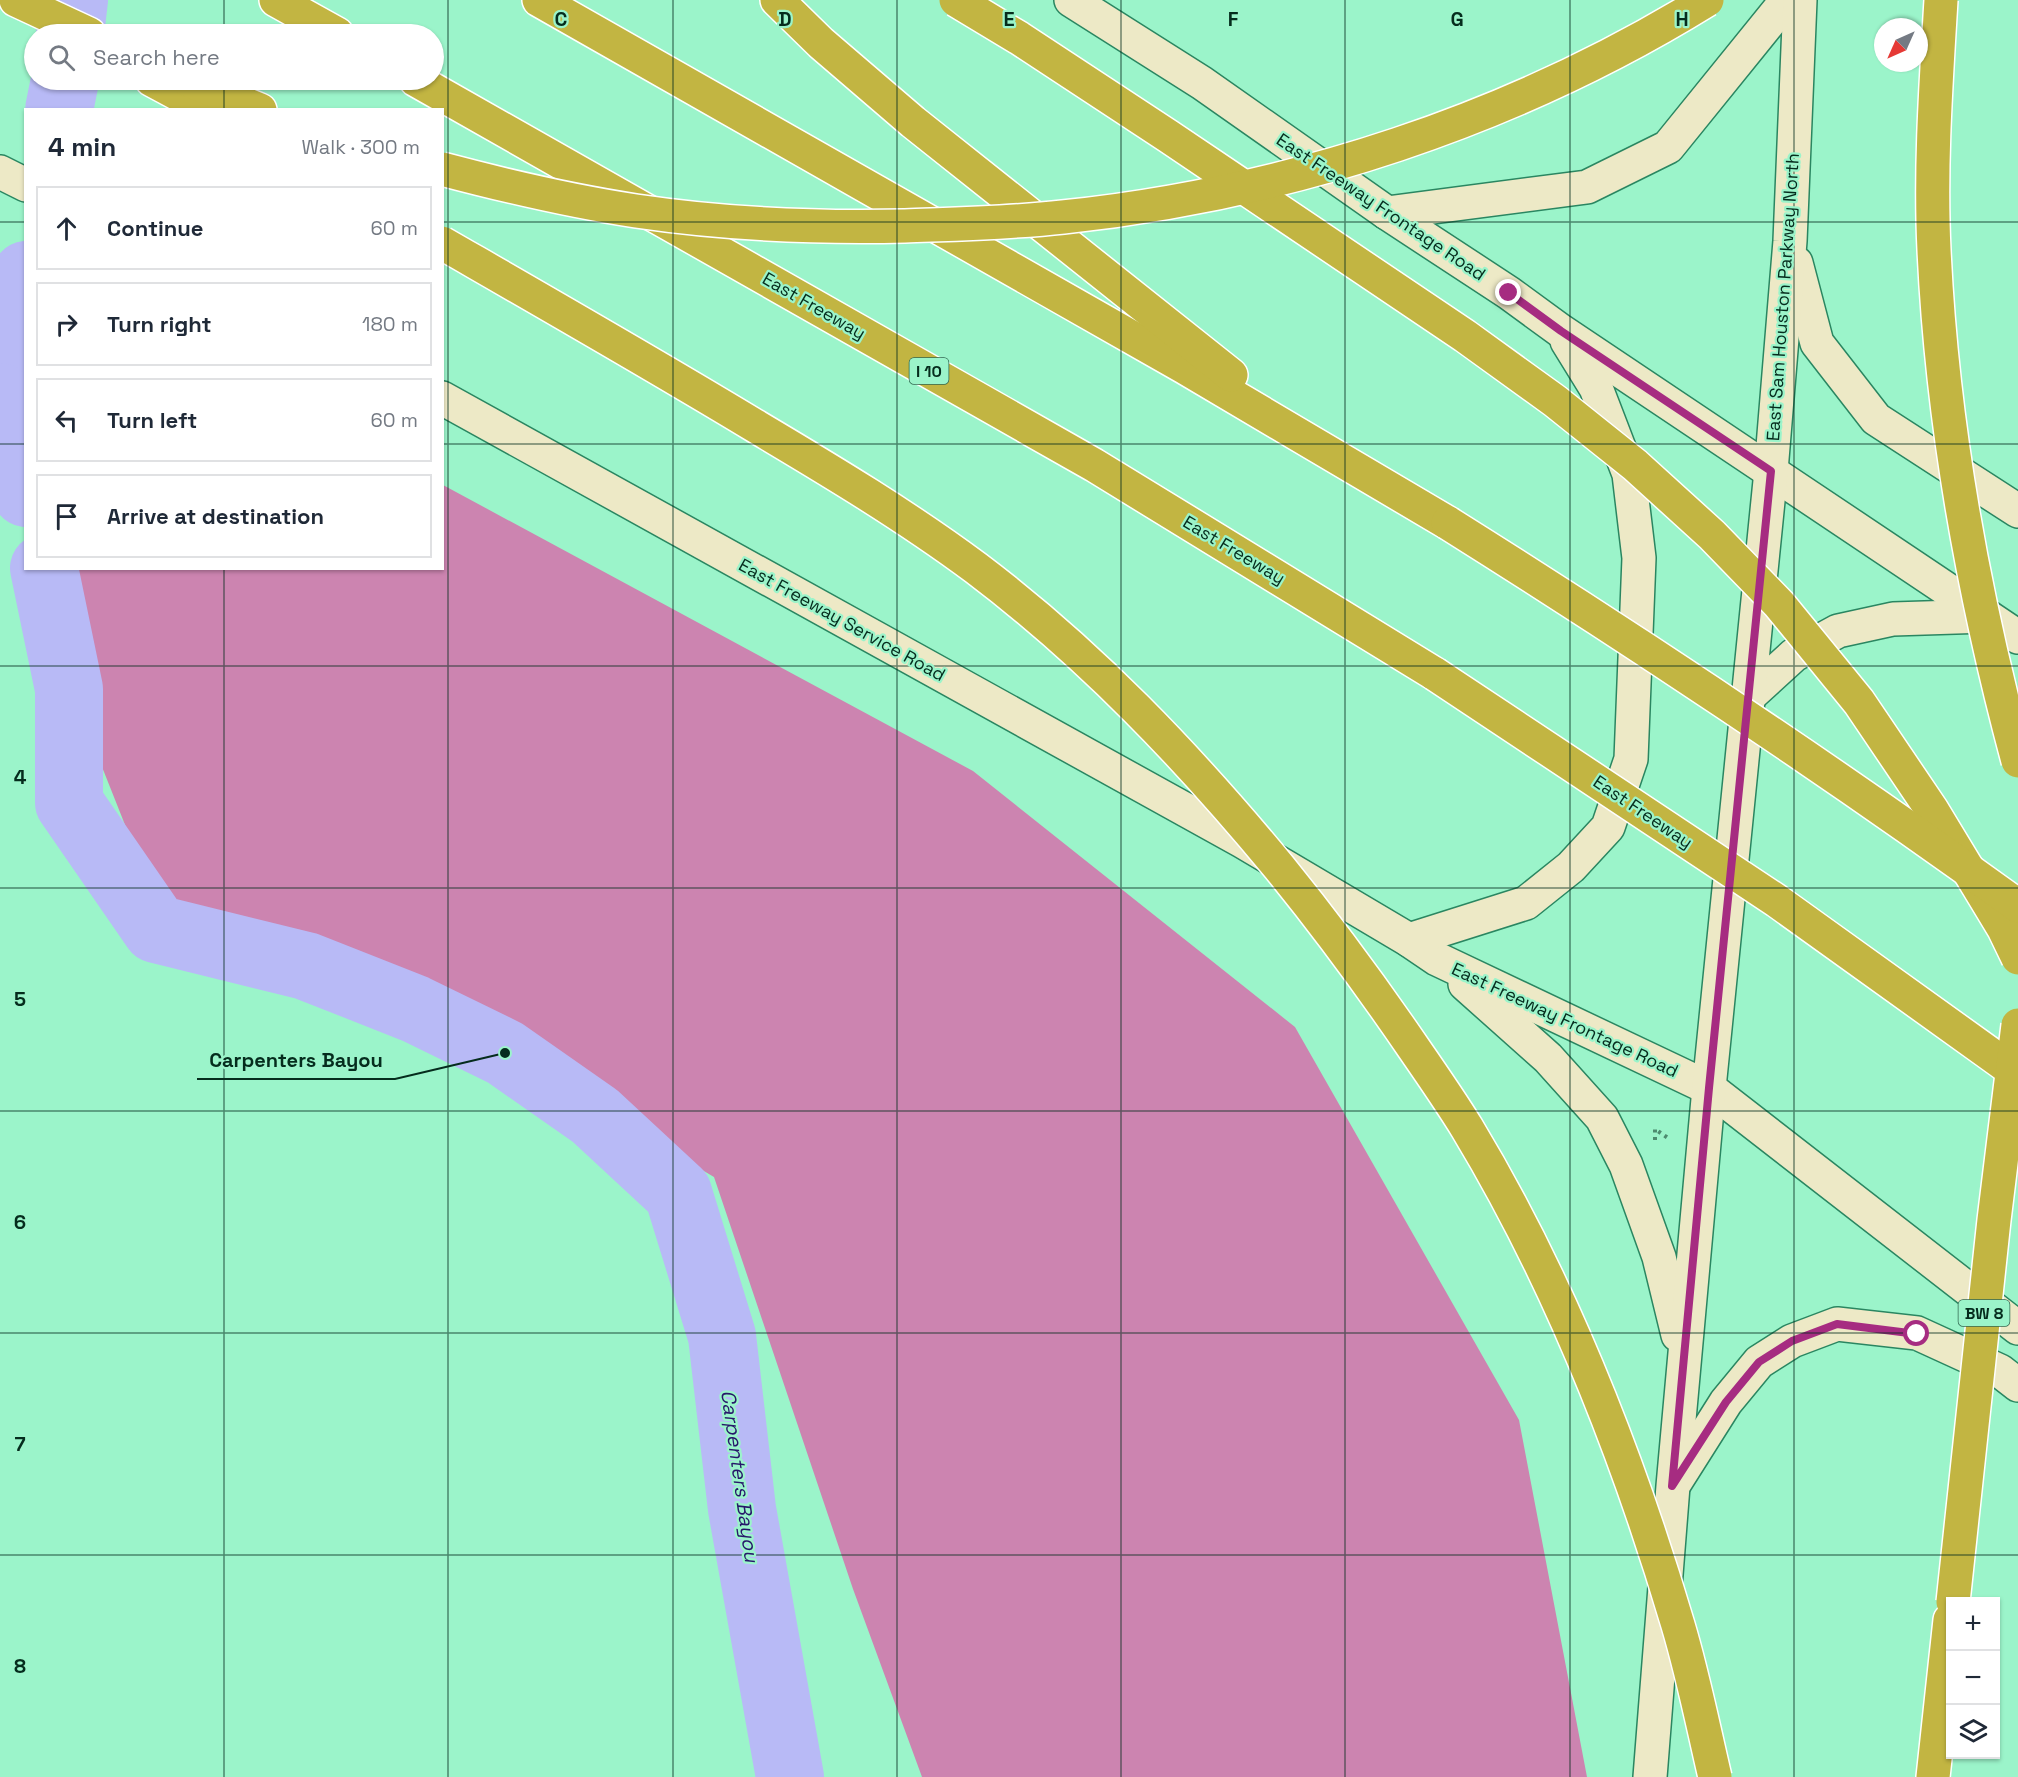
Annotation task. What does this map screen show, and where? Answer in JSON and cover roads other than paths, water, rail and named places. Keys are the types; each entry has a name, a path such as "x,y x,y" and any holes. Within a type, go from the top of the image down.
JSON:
{"highway":[{"path":"11,0 54,24"},
{"path":"16,0 68,24"},
{"path":"276,0 319,24"},
{"path":"539,0 1184,367 1448,523 1708,689 1846,783 2018,906"},
{"path":"777,0 821,43 913,122 1324,449"},
{"path":"956,0 1168,136 1465,336 1555,401 1635,465 1712,535 1779,603 1859,702 1932,810 2004,929 2018,958"},
{"path":"444,169 568,199 698,219 852,227 979,224 1064,217 1220,193 1336,164 1409,141 1514,101 1569,76 1630,45 1707,0"},
{"path":"1941,0 1934,118 1934,249 1949,428 1977,593 2000,696 2018,761"},
{"path":"170,90 202,108"},
{"path":"212,90 255,108"},
{"name":"East Freeway","path":"434,90 1094,465 1435,674 1767,894 2018,1074"},
{"path":"444,244 681,381 859,488 975,567 1071,646 1158,728 1230,808 1328,927 1392,1015 1467,1127 1536,1255 1580,1350 1648,1529 1679,1630 1715,1777"},
{"name":"BW 8","path":"1954,1597 1994,1220 2018,1025"},
{"path":"1933,1777 1947,1651"}],"main road":[{"name":"East Freeway Frontage Road","path":"1071,0 1202,83 1387,213 2018,637"},
{"path":"1387,213 1587,187 1668,147 1787,0"},
{"name":"East Sam Houston Parkway North","path":"1650,1777 1672,1486 1709,1088 1771,471 1790,241 1800,0"},
{"path":"0,172 24,184"},
{"path":"1790,241 1817,343 1876,419 2018,512"},
{"path":"1410,940 1526,903 1562,874 1608,828 1631,759 1639,558 1629,474 1596,387 1561,331"},
{"name":"East Freeway Service Road","path":"444,399 1242,841"},
{"path":"1748,697 1794,655 1838,631 1893,619 1987,616"},
{"name":"East Freeway Frontage Road","path":"1242,841 1410,940 1437,959 1709,1088 2018,1328"},
{"path":"1437,959 1548,1058 1602,1118 1626,1165 1659,1257 1684,1361"},
{"path":"1672,1486 1726,1402 1759,1362 1792,1341 1837,1324 1917,1334 2000,1371 2018,1385"}],"waterway":[{"name":"Carpenters Bayou","path":"71,24 74,0"},
{"name":"Carpenters Bayou","path":"59,108 63,90"},
{"name":"Carpenters Bayou","path":"0,355 24,281"},
{"name":"Carpenters Bayou","path":"0,397 24,486"},
{"name":"Carpenters Bayou","path":"44,570 69,689 69,803 156,929 306,966 415,1009 505,1053 595,1116 678,1193 722,1336 742,1509 790,1777"}],"place":[{"name":"Carpenters Bayou","path":"505,1053"}]}
